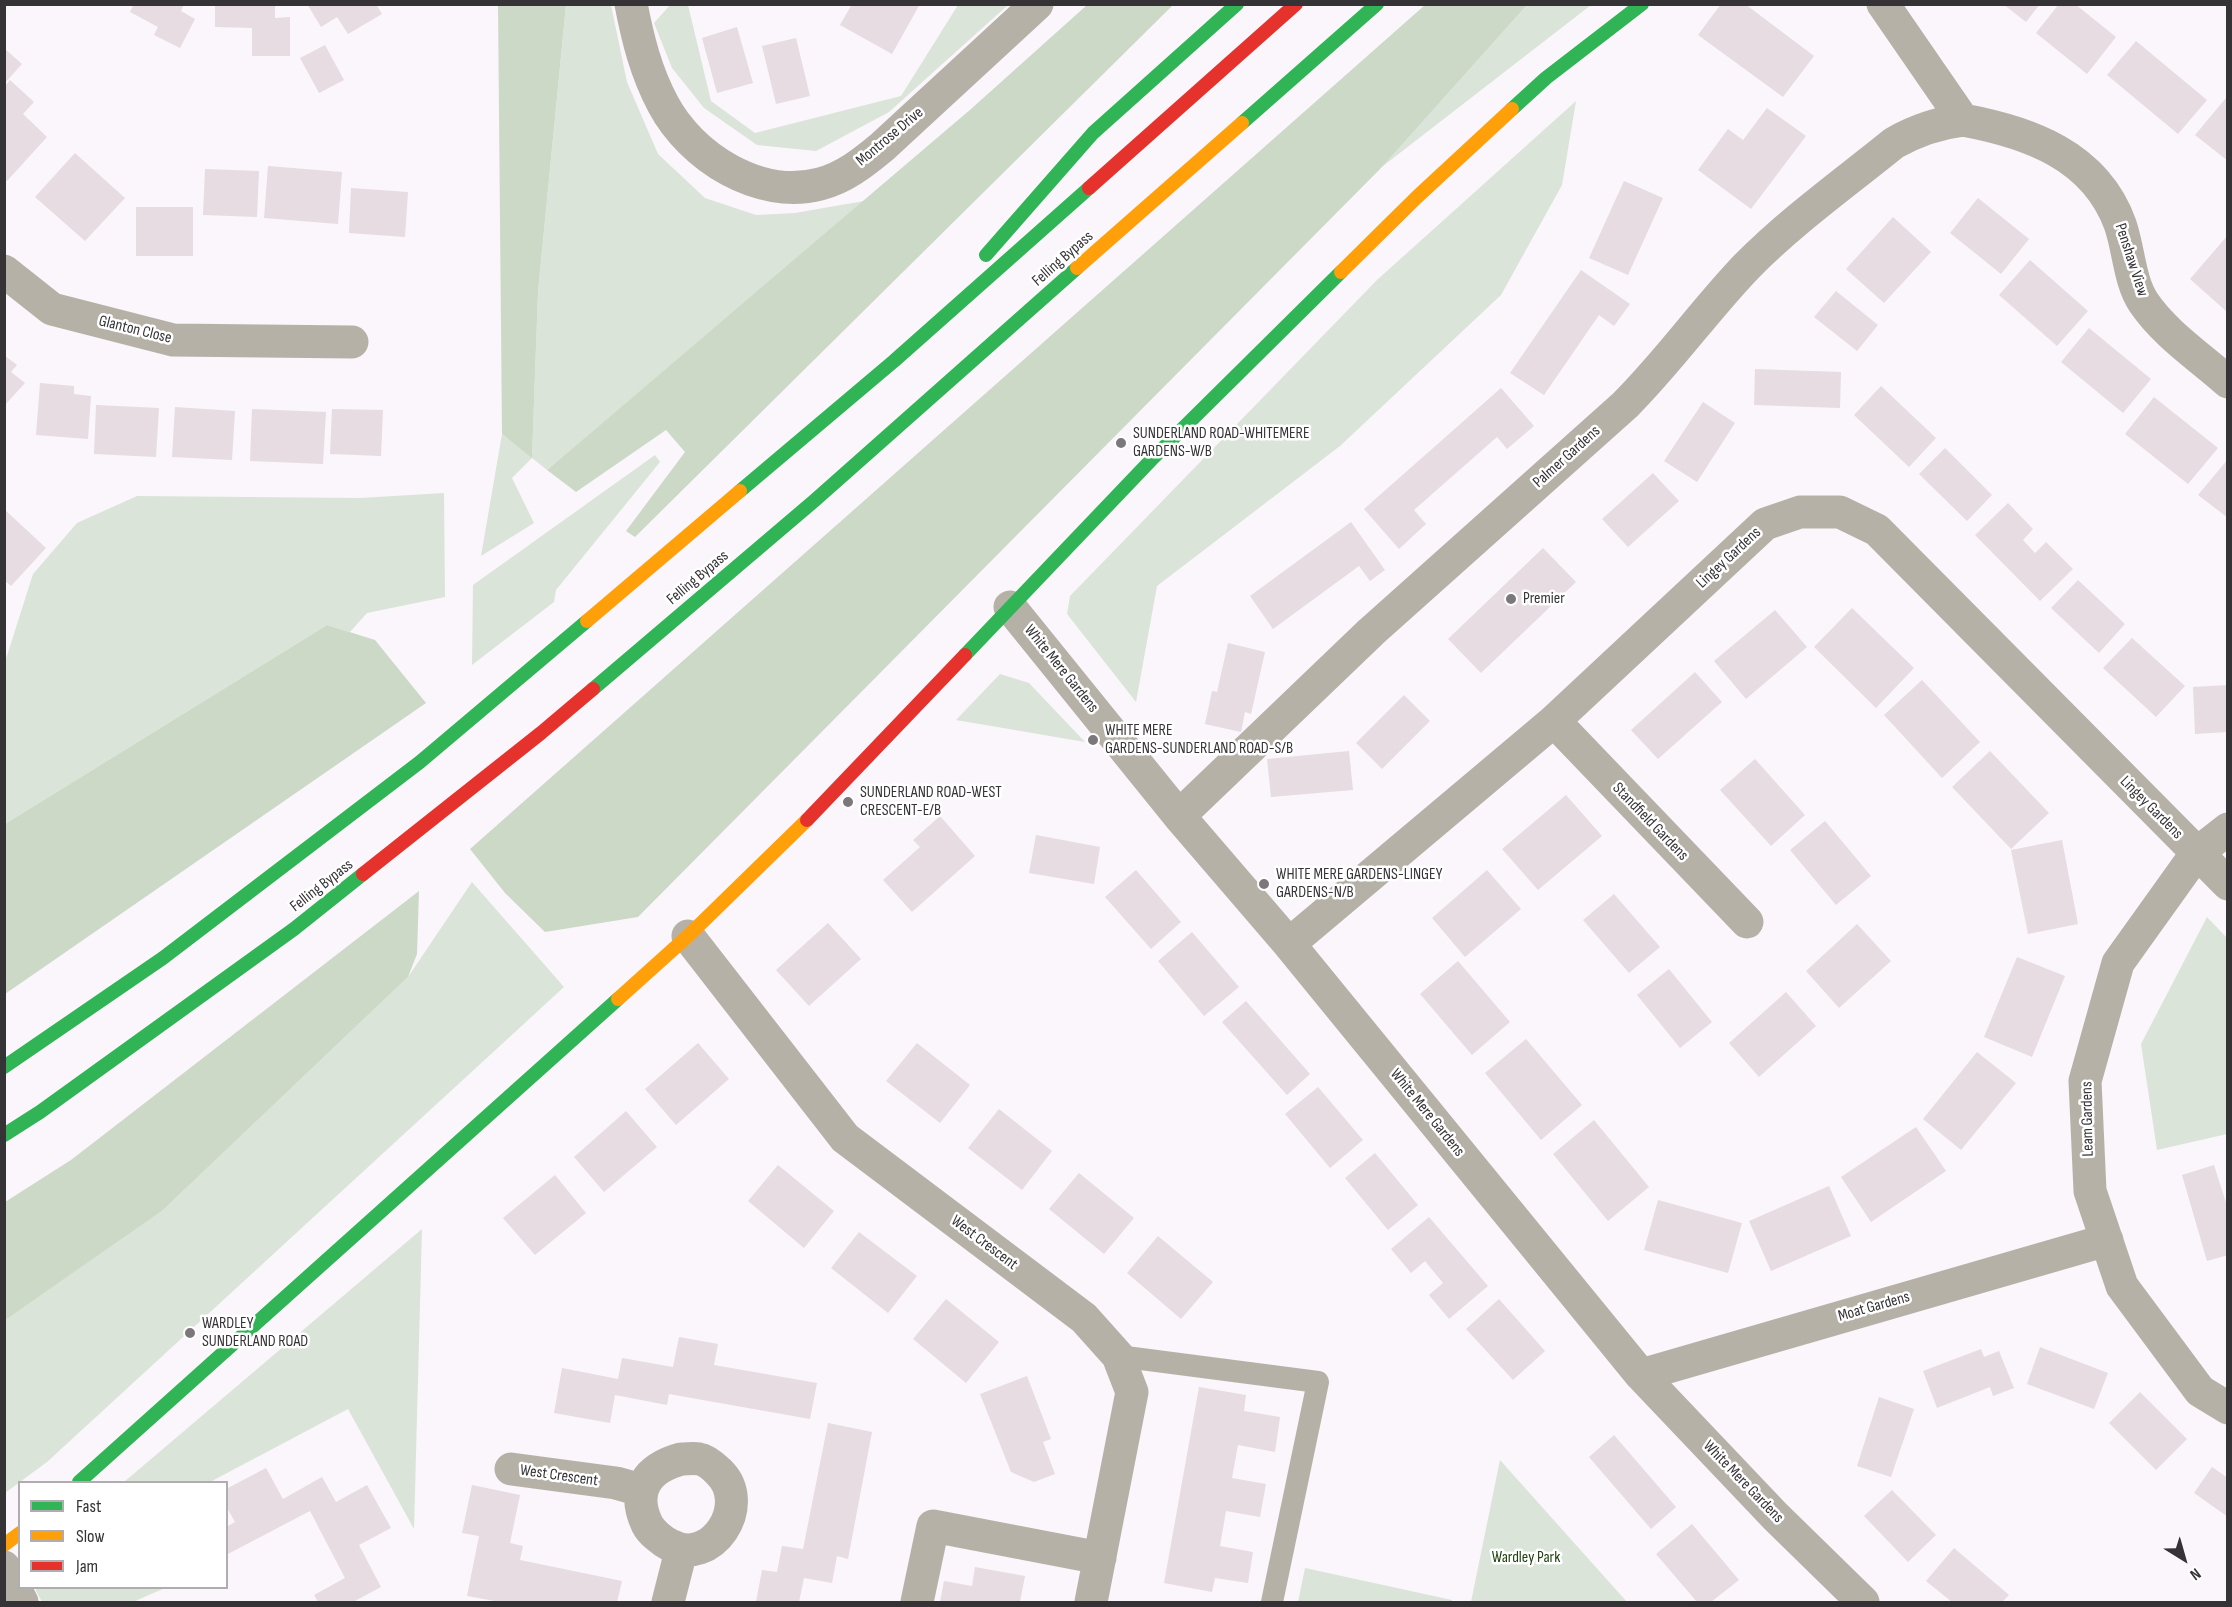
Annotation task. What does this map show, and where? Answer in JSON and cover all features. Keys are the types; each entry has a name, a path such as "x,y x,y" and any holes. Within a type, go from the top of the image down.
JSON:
{"main road":[{"path":"978,264 1093,133 1238,4"},
{"path":"4,1067 163,958 420,762 894,361 1296,4"},
{"name":"Felling Bypass","path":"4,1135 50,1105 294,929 541,733 814,501 1377,4"},
{"path":"81,1481 688,936 798,830 1172,438 1417,197 1551,74 1642,4"},
{"path":"894,361 963,282"},
{"path":"4,1545 18,1534"}],"street":[{"name":"Montrose Drive","path":"631,4 646,66 664,106 679,128 699,150 740,176 762,183 792,187 819,184 841,176 863,162 1037,4"},
{"path":"1883,4 1963,120"},
{"name":"Penshaw View","path":"1963,120 2016,131 2041,141 2089,175 2108,199 2120,222 2135,283 2143,301 2168,329 2228,381"},
{"name":"Palmer Gardens","path":"1179,816 1371,632 1625,405 1651,379 1745,268 1765,248 1894,143 1931,126 1963,120"},
{"name":"Glanton Close","path":"4,270 52,309 173,340 352,342"},
{"name":"Lingey Gardens","path":"1289,944 1554,721 1765,524 1800,512 1840,513 1877,530 2228,884"},
{"name":"White Mere Gardens","path":"1010,607 1179,816 1289,944 1641,1374 1775,1516 1863,1602"},
{"name":"Standfield Gardens","path":"1554,721 1747,922"},
{"name":"Leam Gardens","path":"2228,828 2196,854 2118,963 2085,1081 2090,1191 2122,1286 2200,1391 2228,1408"},
{"name":"West Crescent","path":"688,936 845,1138 1084,1318 1118,1356 1132,1392 1091,1602"},
{"name":"Moat Gardens","path":"1641,1374 2107,1240"},
{"path":"681,1459 700,1459 714,1467 726,1479 731,1494 732,1511 723,1529 712,1541 699,1548 681,1551 666,1543 649,1527 640,1509 641,1490 650,1475 666,1463 681,1459"},
{"name":"West Crescent","path":"511,1469 616,1484 641,1490"},
{"path":"917,1602 933,1526 1100,1558"},
{"path":"668,1602 681,1551"},
{"path":"4,1567 22,1602"}],"lane":[{"path":"1118,1356 1318,1382 1272,1602"}],"green space":[{"path":"671,4 688,5 711,101 755,133 901,96 958,5 1008,5 889,112 816,151 757,145 704,108 672,68 654,23"},
{"path":"498,5 566,5 538,292 532,458 502,434"},
{"path":"566,5 611,5 627,82 658,154 705,198 756,215 795,213 864,201 547,470 532,458 512,478 534,523 481,556 502,434 532,457 538,292"},
{"path":"1087,5 1173,5 635,537 626,531 685,452 666,430 576,492 547,470 971,109"},
{"path":"1425,5 1527,5 1383,166 638,917 545,932 505,893 470,849"},
{"path":"1527,5 1591,5 1383,166"},
{"path":"1576,101 1562,185 1501,295 1340,446 1157,586 1136,702 1067,614 1070,596 1377,280"},
{"path":"655,455 660,462 556,590 554,602 472,665 473,585"},
{"path":"444,493 445,597 367,613 350,632 327,625 5,824 5,662 33,574 77,523 137,496 360,498"},
{"path":"327,625 375,640 426,703 5,994 5,824"},
{"path":"1000,674 1029,683 1085,742 956,720"},
{"path":"472,882 564,987 47,1462 18,1481 5,1493 4,1320 162,1211 408,977"},
{"path":"419,891 417,954 408,977 162,1211 5,1320 5,1202 71,1160"},
{"path":"2207,917 2227,938 2227,1134 2157,1150 2141,1044"},
{"path":"422,1229 414,1529 348,1409 212,1481 125,1481"},
{"name":"Wardley Park","path":"1500,1460 1627,1602 1471,1602"},
{"path":"1305,1568 1452,1600 1452,1602 1298,1602"},
{"path":"36,1589 163,1589 133,1602 42,1602"}],"building":[{"path":"134,4 184,4 181,11 195,19 180,48 154,35 158,27 130,12"},
{"path":"215,4 275,4 275,18 290,17 290,56 252,56 252,28 215,27"},
{"path":"307,4 376,4 382,14 348,34 337,17 321,27"},
{"path":"852,4 920,4 892,54 840,25"},
{"path":"1721,4 1745,4 1814,56 1783,97 1698,35"},
{"path":"2003,4 2040,4 2026,22"},
{"path":"2059,4 2075,4 2116,37 2087,74 2036,33"},
{"path":"737,27 753,83 717,93 702,38"},
{"path":"796,38 810,96 776,104 762,46"},
{"path":"2136,41 2207,100 2178,134 2107,75"},
{"path":"325,45 344,80 319,93 300,58"},
{"path":"4,48 22,64 4,84"},
{"path":"10,80 34,102 23,114 47,137 7,181 4,178 4,87"},
{"path":"2226,98 2228,100 2228,161 2195,135"},
{"path":"1767,108 1806,136 1751,209 1698,170 1728,129 1743,140"},
{"path":"75,153 125,198 85,241 35,197"},
{"path":"268,166 342,172 338,224 264,218"},
{"path":"205,169 259,171 257,217 203,215"},
{"path":"1624,181 1663,198 1628,275 1589,258"},
{"path":"351,188 408,192 405,237 349,233"},
{"path":"1978,198 2029,239 2001,274 1950,233"},
{"path":"136,207 193,207 193,256 136,256"},
{"path":"1893,217 1931,252 1884,303 1846,269"},
{"path":"2228,235 2228,309 2226,311 2190,279"},
{"path":"2030,260 2088,311 2057,346 1999,295"},
{"path":"1581,270 1630,304 1614,326 1599,315 1544,395 1510,373"},
{"path":"1836,291 1878,325 1857,351 1814,317"},
{"path":"2089,328 2151,379 2123,413 2061,362"},
{"path":"4,355 17,365 11,372 25,383 4,406"},
{"path":"1755,369 1841,372 1840,408 1754,405"},
{"path":"40,383 74,386 74,394 91,396 88,439 36,435"},
{"path":"1881,386 1936,438 1909,467 1854,415"},
{"path":"1501,388 1534,426 1507,449 1497,437 1414,510 1426,524 1399,549 1364,509"},
{"path":"2154,397 2218,448 2188,484 2125,434"},
{"path":"1703,402 1735,423 1697,482 1664,461"},
{"path":"96,405 159,408 156,457 94,454"},
{"path":"175,407 235,411 232,460 172,457"},
{"path":"252,409 326,412 323,464 250,461"},
{"path":"332,409 383,410 381,456 330,454"},
{"path":"1945,448 1992,495 1967,521 1919,474"},
{"path":"2228,459 2228,518 2198,495"},
{"path":"1653,473 1679,501 1628,547 1602,519"},
{"path":"2008,503 2033,529 2023,540 2035,553 2046,542 2073,569 2040,601 1975,535"},
{"path":"4,509 46,548 11,586 4,580"},
{"path":"1351,522 1385,570 1370,581 1359,566 1273,629 1250,596"},
{"path":"1543,548 1576,582 1481,673 1448,639"},
{"path":"2078,580 2125,624 2099,653 2051,608"},
{"path":"1852,608 1914,668 1876,708 1814,647"},
{"path":"1775,610 1807,647 1746,699 1714,661"},
{"path":"2132,638 2185,686 2156,717 2103,668"},
{"path":"1228,643 1265,652 1251,714 1245,712 1241,732 1205,724 1212,691 1217,692"},
{"path":"1695,672 1722,702 1658,759 1631,730"},
{"path":"1922,680 1980,742 1942,778 1884,715"},
{"path":"2228,685 2228,732 2195,734 2193,687"},
{"path":"1404,695 1430,721 1382,769 1356,743"},
{"path":"1349,751 1353,790 1271,797 1267,759"},
{"path":"1990,751 2049,813 2011,849 1952,787"},
{"path":"1755,759 1805,815 1771,846 1720,790"},
{"path":"1566,795 1602,836 1538,890 1502,849"},
{"path":"940,816 975,856 912,912 883,880 920,847 913,840"},
{"path":"1825,821 1871,876 1836,905 1790,850"},
{"path":"1036,835 1100,847 1094,884 1029,873"},
{"path":"2062,840 2078,924 2028,934 2011,850"},
{"path":"1136,870 1181,922 1151,949 1105,897"},
{"path":"1487,870 1521,909 1465,957 1432,918"},
{"path":"1614,894 1660,947 1629,973 1583,920"},
{"path":"828,923 861,959 809,1006 776,970"},
{"path":"1857,924 1891,961 1839,1008 1806,971"},
{"path":"1192,932 1239,987 1204,1016 1158,961"},
{"path":"2017,957 2065,976 2032,1057 1984,1037"},
{"path":"1458,961 1510,1022 1472,1055 1420,994"},
{"path":"1669,969 1712,1022 1680,1048 1637,995"},
{"path":"1786,992 1816,1026 1759,1077 1729,1043"},
{"path":"1246,1001 1310,1074 1287,1095 1222,1022"},
{"path":"1526,1039 1582,1105 1541,1140 1485,1073"},
{"path":"698,1043 729,1079 676,1125 645,1089"},
{"path":"917,1043 970,1085 940,1123 886,1081"},
{"path":"1977,1052 2016,1083 1961,1150 1923,1119"},
{"path":"1318,1087 1363,1140 1330,1168 1285,1114"},
{"path":"999,1109 1052,1151 1022,1190 968,1148"},
{"path":"626,1111 657,1147 604,1192 574,1157"},
{"path":"1594,1120 1649,1187 1608,1221 1553,1154"},
{"path":"1916,1127 1946,1171 1871,1222 1841,1177"},
{"path":"1375,1153 1418,1205 1388,1230 1345,1178"},
{"path":"778,1165 834,1211 804,1248 748,1201"},
{"path":"2214,1165 2228,1209 2228,1255 2207,1261 2182,1175"},
{"path":"1079,1173 1134,1218 1104,1254 1049,1209"},
{"path":"555,1175 586,1213 535,1255 503,1218"},
{"path":"1829,1186 1851,1236 1771,1271 1749,1221"},
{"path":"1658,1200 1742,1223 1728,1273 1644,1250"},
{"path":"1429,1217 1488,1286 1449,1319 1429,1295 1443,1283 1425,1261 1411,1273 1391,1249"},
{"path":"859,1232 917,1276 888,1313 831,1268"},
{"path":"1158,1236 1213,1282 1181,1319 1127,1273"},
{"path":"946,1299 999,1342 966,1383 913,1339"},
{"path":"1499,1299 1545,1351 1513,1380 1466,1329"},
{"path":"679,1337 718,1344 714,1365 817,1383 810,1419 669,1394 667,1405 615,1395 610,1423 554,1413 562,1368 618,1379 622,1358 673,1367"},
{"path":"2040,1347 2108,1373 2094,1409 2027,1384"},
{"path":"1981,1349 1984,1357 1999,1351 2014,1388 1993,1396 1990,1387 1937,1408 1923,1371"},
{"path":"1027,1376 1051,1439 1043,1442 1055,1474 1034,1482 1011,1472 980,1394"},
{"path":"1199,1387 1246,1395 1244,1411 1280,1417 1275,1452 1238,1445 1232,1478 1266,1484 1260,1517 1226,1511 1220,1546 1253,1552 1248,1583 1215,1578 1212,1592 1164,1583"},
{"path":"2140,1392 2187,1439 2156,1470 2109,1423"},
{"path":"1879,1397 1914,1409 1891,1477 1857,1466"},
{"path":"828,1423 872,1432 848,1559 837,1556 832,1583 804,1578 799,1602 756,1602 762,1570 777,1572 782,1546 803,1549"},
{"path":"1614,1435 1676,1507 1651,1529 1589,1457"},
{"path":"2212,1467 2228,1478 2228,1517 2194,1493"},
{"path":"266,1468 283,1499 322,1477 336,1502 367,1485 391,1528 359,1545 381,1587 353,1602 318,1602 314,1595 345,1578 310,1511 228,1554 228,1526 235,1522 228,1510 228,1488"},
{"path":"472,1485 520,1495 510,1543 523,1546 520,1560 622,1581 617,1602 500,1602 467,1596 479,1536 462,1533"},
{"path":"1892,1490 1936,1535 1908,1562 1864,1516"},
{"path":"1692,1524 1739,1580 1711,1602 1697,1602 1656,1554"},
{"path":"1954,1548 2009,1595 2002,1602 1952,1602 1926,1581"},
{"path":"975,1567 1025,1576 1020,1602 940,1602 944,1581 972,1586"}],"traffic: fast":[{"path":"986,255 1093,133 1237,4"},
{"path":"1242,123 1377,4"},
{"path":"1512,109 1546,78 1642,4"},
{"path":"740,491 894,361 1089,188"},
{"path":"593,689 814,501 1077,268"},
{"path":"965,655 1154,457 1341,272"},
{"path":"4,1067 163,958 420,762 587,621"},
{"path":"4,1135 40,1112 294,929 363,874"},
{"path":"80,1481 618,999"}],"traffic: slow":[{"path":"1341,272 1417,197 1512,109"},
{"path":"1077,268 1242,123"},
{"path":"587,621 740,491"},
{"path":"618,999 688,936 807,820"},
{"path":"4,1545 18,1534"}],"traffic: jam":[{"path":"1089,188 1296,4"},
{"path":"807,820 965,655"},
{"path":"363,874 593,689"}],"place":[{"name":"SUNDERLAND ROAD-WHITEMERE GARDENS-W/B","path":"1121,443"},
{"name":"Premier","path":"1511,599"},
{"name":"WHITE MERE GARDENS-SUNDERLAND ROAD-S/B","path":"1093,740"},
{"name":"SUNDERLAND ROAD-WEST CRESCENT-E/B","path":"848,802"},
{"name":"WHITE MERE GARDENS-LINGEY GARDENS-N/B","path":"1264,884"},
{"name":"WARDLEY SUNDERLAND ROAD","path":"190,1333"}]}
